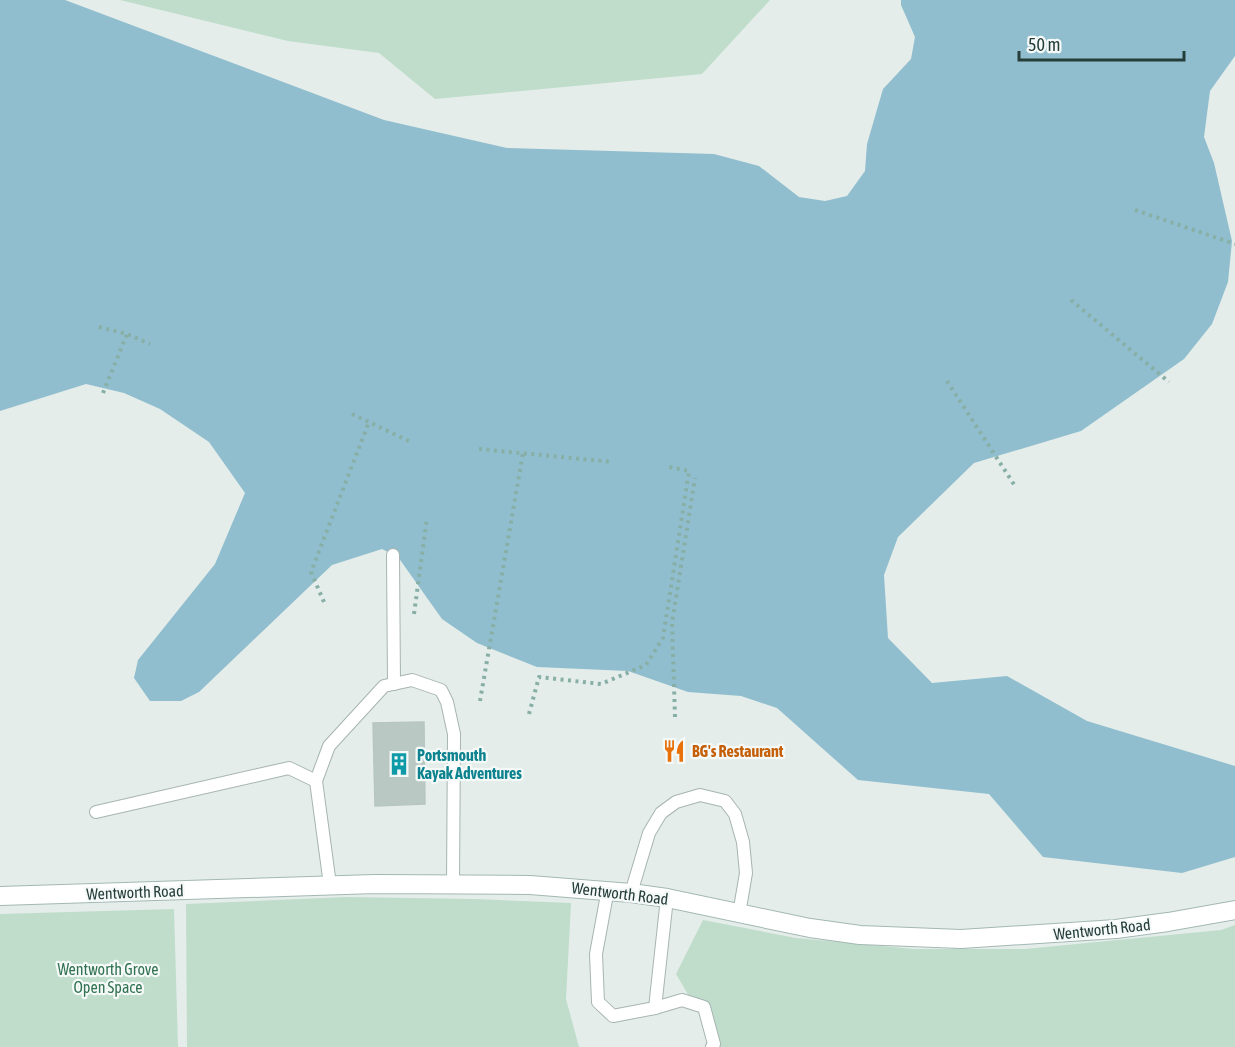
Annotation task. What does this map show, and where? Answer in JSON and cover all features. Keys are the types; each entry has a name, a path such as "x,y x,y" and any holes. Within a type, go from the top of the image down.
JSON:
{"main road":[{"name":"Wentworth Road","path":"0,896 330,885 530,885 608,889 667,898 810,928 860,934 961,939 1116,929 1235,910"}],"lane":[{"path":"393,555 394,684"},
{"path":"330,885 316,781 329,746 384,686 412,680 441,690 447,702 454,734 453,884"},
{"path":"96,812 289,768 316,781"},
{"path":"631,893 649,832 661,813 676,802 700,795 725,801 735,814 743,842 746,873 739,914"},
{"path":"608,889 596,954 598,1002 614,1016 682,1000 704,1006 714,1044 711,1047"},
{"path":"655,1008 667,898"}],"path":[{"path":"1136,210 1235,244"},
{"path":"1071,300 1169,382"},
{"path":"99,327 127,334 150,344"},
{"path":"103,393 127,334"},
{"path":"947,381 1015,486"},
{"path":"352,414 413,443"},
{"path":"324,602 311,572 369,422"},
{"path":"479,449 613,462"},
{"path":"480,701 523,453"},
{"path":"529,714 539,677 601,684 646,665 663,638 689,471 665,466"},
{"path":"675,717 672,623 694,478"},
{"path":"414,614 427,518"}],"green space":[{"path":"120,0 770,0 702,74 435,99 379,53 288,41"},
{"path":"346,897 571,903 566,999 579,1047 187,1047 186,904"},
{"name":"Wentworth Grove Open Space","path":"174,909 178,1047 0,1047 0,914"},
{"path":"703,920 796,938 914,949 1025,949 1221,930 1235,925 1235,1047 719,1047 676,974"}],"water":[{"path":"0,0 65,0 384,120 507,148 714,154 759,166 799,197 825,201 847,196 865,171 867,144 883,89 911,59 915,37 901,0 1235,0 1235,56 1210,91 1204,137 1214,163 1232,241 1228,282 1212,324 1184,359 1081,431 974,463 898,537 884,575 888,638 932,683 1007,676 1087,721 1235,766 1235,857 1182,873 1043,857 989,794 858,780 777,708 741,696 688,692 628,671 537,667 477,643 442,619 398,557 382,549 332,565 199,692 181,701 150,701 134,678 138,660 215,564 245,493 209,442 160,409 124,393 86,384 0,411"}],"building":[{"name":"Portsmouth Kayak Adventures","path":"424,722 425,804 375,806 373,723"}],"place":[{"name":"BG's Restaurant","path":"674,751"},
{"name":"Portsmouth Kayak Adventures","path":"399,764"}]}
